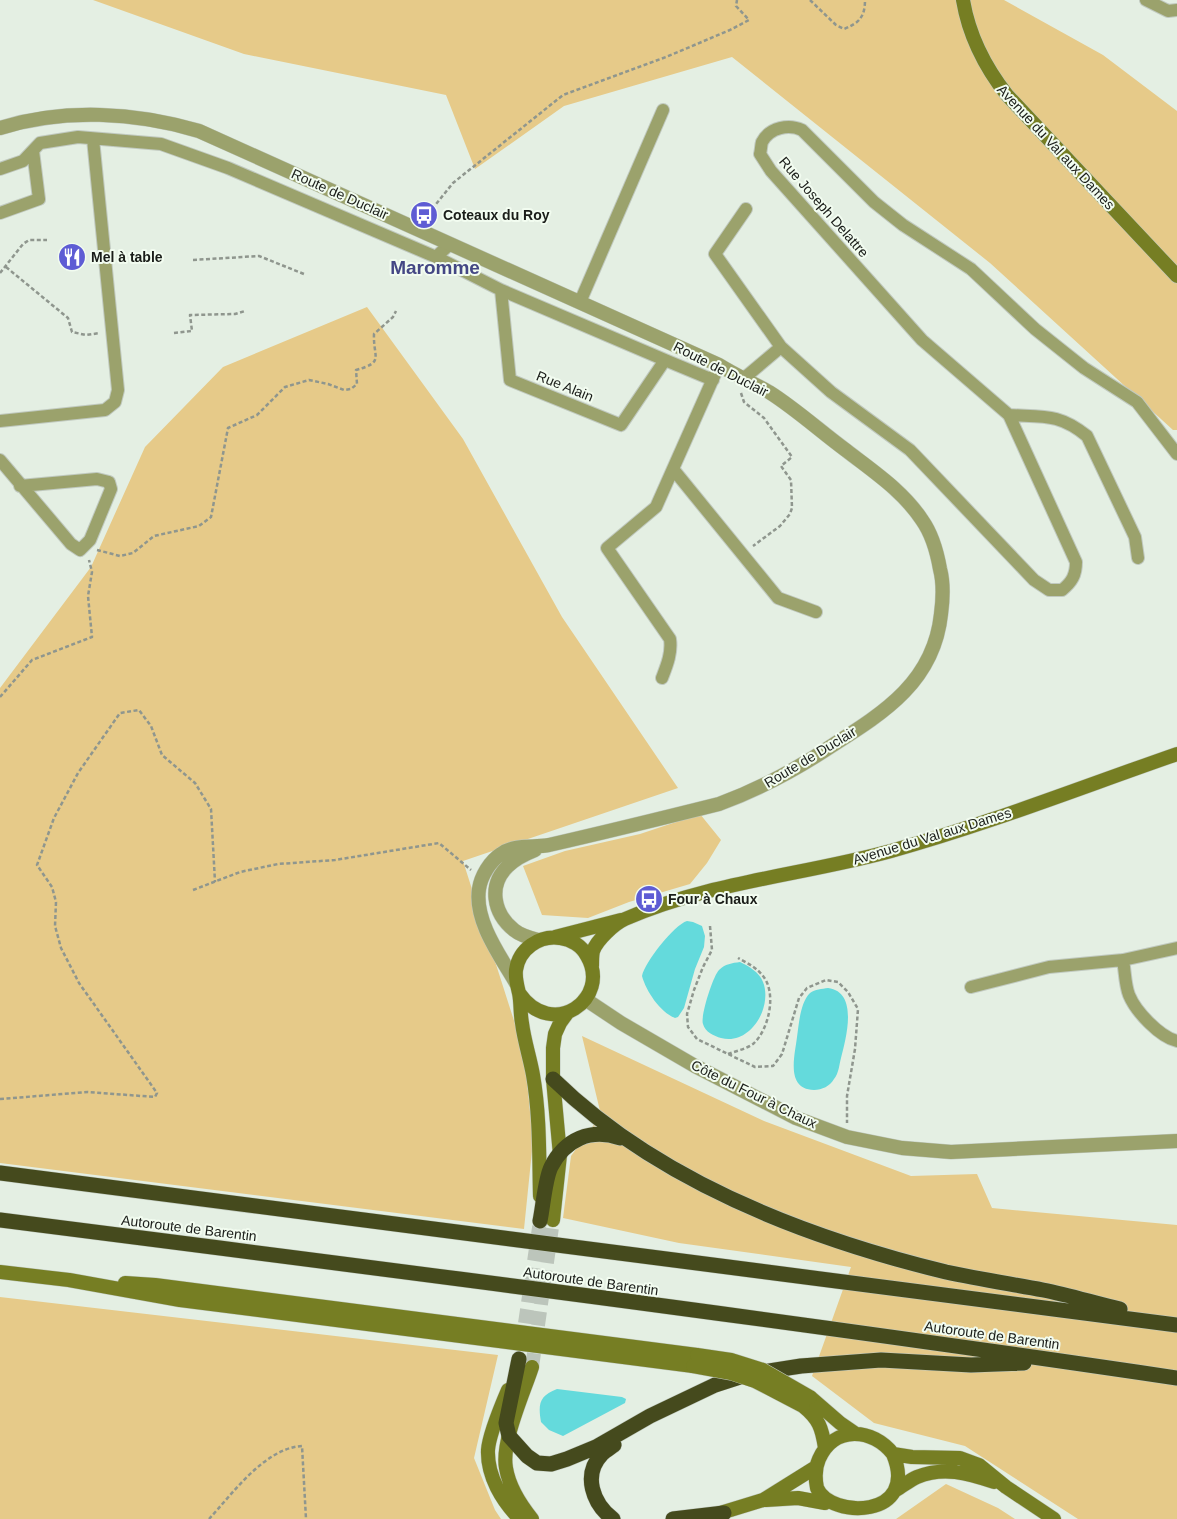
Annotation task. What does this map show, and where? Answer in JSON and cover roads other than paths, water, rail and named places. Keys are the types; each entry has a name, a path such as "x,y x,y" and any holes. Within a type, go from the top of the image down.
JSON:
{"highway":[{"path":"553,1079 570,1095 628,1141 645,1152 714,1190 789,1223 877,1253 947,1272 1045,1290 1177,1324"},
{"path":"547,1220 550,1168 570,1144 579,1138 594,1133 608,1134 628,1141"},
{"path":"0,1173 1177,1324"},
{"name":"Autoroute de Barentin","path":"0,1220 351,1265 1064,1361 1177,1378"},
{"path":"526,1363 506,1423 509,1436 527,1456 537,1463 550,1464 596,1447 650,1416 715,1385 748,1374 801,1366 881,1360 972,1365 1064,1361"},
{"path":"613,1519 603,1512 594,1498 591,1482 594,1467 601,1455 650,1416"},
{"path":"673,1519 724,1513"}],"main road":[{"name":"Avenue du Val aux Dames","path":"962,0 971,33 979,52 992,76 1002,89 1177,276"},
{"name":"Avenue du Val aux Dames","path":"592,966 594,951 604,936 616,924 662,905 711,890 892,850 974,825 1177,754"},
{"name":"Avenue du Val aux Dames","path":"553,937 625,920"},
{"path":"517,988 526,1002 535,1010 557,1015 568,1012 578,1007 591,989 593,978 592,966 587,954 578,945 566,939 553,937 538,940 528,948 520,958 516,970 517,988 522,1024 533,1076 539,1120 547,1220"},
{"path":"560,1154 552,1048 555,1034 568,1012"},
{"path":"0,1272 69,1280 180,1300 695,1360 807,1401 856,1434"},
{"path":"520,1519 499,1492 491,1472 488,1449 499,1414 526,1363"},
{"path":"807,1401 823,1432 826,1448"},
{"path":"856,1434 878,1439 893,1454 898,1466 899,1478 896,1490 889,1503 878,1512 864,1517 850,1517 836,1512 825,1503 818,1492 815,1480 816,1466 826,1448 834,1440 856,1434"},
{"path":"509,1436 505,1466 511,1486 521,1505 532,1519"},
{"path":"893,1454 912,1458 960,1458 979,1465 1006,1487 1054,1519"},
{"path":"701,1519 763,1500 816,1466"},
{"path":"896,1490 916,1478 937,1471 956,1471 1006,1487"},
{"path":"763,1500 798,1498 825,1503"}],"street":[{"path":"1146,0 1168,11 1177,10"},
{"path":"580,302 663,110"},
{"name":"Route de Duclair","path":"0,128 62,116 98,115 138,118 179,125 199,131 719,365 769,393 884,479 910,504 923,521 936,551 942,578 943,592 939,628 931,655 915,681 903,695 882,712 775,781 719,804 545,845 516,848 501,854 487,869 479,890 480,907 494,947 517,988"},
{"name":"Rue Joseph Delattre","path":"746,209 715,254 780,347 832,392 910,450 1034,580 1049,590 1062,590 1071,583 1076,573 1076,562 1009,414 922,340 771,171 760,154 762,142 773,131 784,127 794,126 802,130 874,202 903,225 971,268 1036,329 1084,368 1137,402 1177,454"},
{"path":"0,169 23,161 40,143 78,137 161,144 228,168 436,257 501,290 713,380"},
{"path":"0,421 105,410 115,402 118,390 93,139"},
{"path":"0,213 39,199 33,151"},
{"path":"436,257 450,244"},
{"name":"Rue Alain","path":"501,290 510,380 621,424 665,360"},
{"path":"745,380 780,347"},
{"path":"662,678 668,663 671,646 670,639 606,548 656,507 719,365"},
{"path":"1009,414 1056,418 1073,425 1087,436 1136,538 1138,558"},
{"path":"0,460 20,486 70,544 80,550 90,540 111,489 109,482 97,478 20,486"},
{"path":"673,470 778,598 816,612"},
{"name":"Route de Duclair","path":"538,940 514,930 498,909 494,897 498,880 507,866 521,856 545,845"},
{"path":"971,987 1049,967 1124,960 1177,948"},
{"path":"1124,960 1129,995 1149,1024 1171,1040 1177,1041"},
{"name":"Côte du Four à Chaux","path":"585,999 621,1023 695,1066 796,1118 847,1137 902,1148 951,1152 1177,1141"}],"water":[{"path":"687,921 702,926 705,936 704,947 695,969 684,1008 678,1017 675,1018 664,1011 654,1000 642,976 648,962 661,945 675,929"},
{"path":"740,962 754,970 762,979 765,1002 762,1013 750,1030 732,1039 721,1038 710,1033 704,1027 705,1005 719,970 731,963"},
{"path":"828,988 838,991 844,998 848,1017 847,1028 836,1077 826,1087 814,1090 805,1088 795,1078 794,1061 799,1020 804,1002 810,993"},
{"path":"557,1389 626,1399 625,1403 563,1436 549,1430 541,1422 540,1416 541,1401 546,1395"}],"tunnel":[{"path":"532,1367 553,1220"},
{"path":"522,1344 540,1221"}],"place":[{"name":"Coteaux du Roy","path":"424,215"},
{"name":"Mel à table","path":"72,257"},
{"name":"Four à Chaux","path":"649,899"}],"district":[{"name":"Maromme","path":"435,267"}]}
